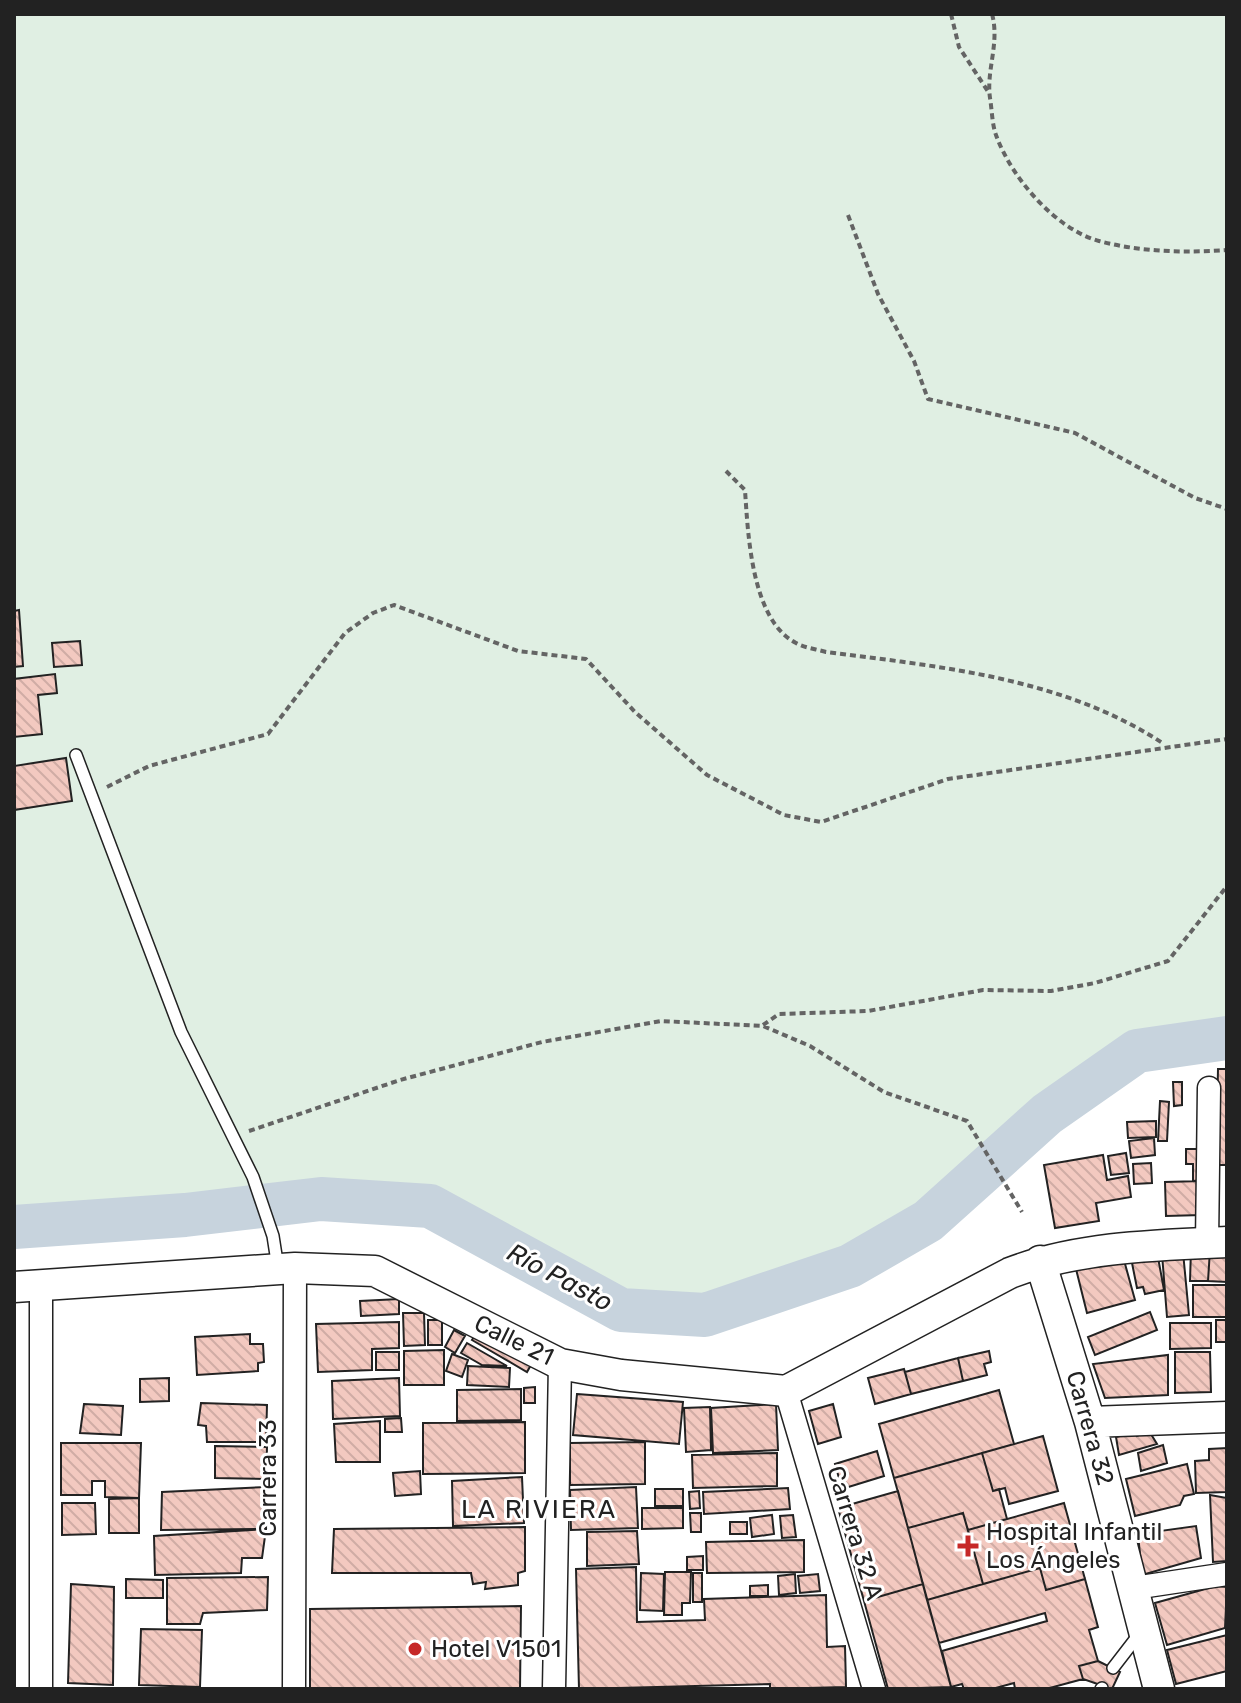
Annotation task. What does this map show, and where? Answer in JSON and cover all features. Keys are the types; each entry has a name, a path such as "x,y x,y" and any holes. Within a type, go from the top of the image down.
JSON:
{"street":[{"path":"786,1391 1010,1273 1040,1261 1096,1252 1217,1243 1209,1088"},
{"name":"Carrera 32","path":"1040,1261 1090,1422 1159,1689"},
{"name":"Calle 21","path":"28,1286 286,1268 375,1271 560,1364 621,1375 786,1391"},
{"name":"Carrera 33","path":"286,1268 294,1689"},
{"path":"28,1286 41,1689"},
{"path":"554,1689 560,1364"},
{"name":"Carrera 32 A","path":"786,1391 874,1689"},
{"path":"1090,1422 1227,1417"},
{"path":"1134,1588 1227,1574"}],"lane":[{"path":"76,755 181,1032 235,1136 286,1268"},
{"path":"1113,1668 1145,1626"}],"path":[{"path":"951,14 959,47 989,93"},
{"path":"992,14 997,33 989,93 996,135 1024,186 1062,221 1098,241 1185,253 1227,250"},
{"path":"848,215 878,294 914,361 928,399 1075,433 1195,498 1227,509"},
{"path":"726,471 745,490 750,561 767,606 779,628 795,643 826,652 1020,681 1136,726 1166,746"},
{"path":"90,795 149,766 268,734 345,633 373,613 394,605 518,651 586,659 635,712 707,775 784,815 821,822 948,779 1227,739"},
{"path":"763,1026 779,1014 868,1011 983,990 1051,991 1095,983 1168,961 1227,886"},
{"path":"235,1136 400,1080 542,1042 661,1021 763,1026 810,1046 884,1092 967,1121 1022,1212"}],"green space":[{"path":"14,14 1227,14 1227,1038 1148,1050 1047,1114 928,1221 850,1266 705,1315 621,1310 430,1206 321,1199 185,1215 14,1227"}],"building":[{"path":"19,610 23,666 14,667 14,611"},
{"path":"80,641 82,665 54,667 52,643"},
{"path":"55,674 57,693 38,695 42,734 14,737 14,679"},
{"path":"66,758 72,801 14,810 14,766"},
{"path":"1218,1069 1227,1069 1227,1165 1216,1165"},
{"path":"1173,1082 1182,1082 1182,1105 1174,1106"},
{"path":"1160,1101 1169,1102 1167,1141 1158,1141"},
{"path":"1156,1121 1156,1137 1128,1138 1127,1122"},
{"path":"1154,1138 1155,1155 1131,1158 1129,1141"},
{"path":"1186,1149 1202,1149 1202,1180 1193,1181 1193,1164 1186,1164"},
{"path":"1126,1153 1129,1173 1111,1175 1108,1156"},
{"path":"1103,1155 1107,1180 1128,1176 1131,1197 1096,1203 1099,1221 1055,1228 1044,1165"},
{"path":"1151,1163 1152,1183 1134,1184 1133,1164"},
{"path":"1202,1181 1202,1215 1166,1216 1165,1182"},
{"path":"1191,1249 1210,1250 1208,1281 1190,1281"},
{"path":"1210,1250 1227,1250 1227,1282 1208,1281"},
{"path":"1157,1252 1164,1290 1145,1294 1143,1287 1137,1288 1131,1258"},
{"path":"1183,1252 1189,1315 1167,1317 1162,1254"},
{"path":"1122,1253 1135,1300 1087,1313 1075,1265"},
{"path":"1193,1285 1227,1285 1227,1317 1193,1317"},
{"path":"399,1299 399,1314 361,1316 360,1301"},
{"path":"1150,1312 1157,1330 1095,1355 1088,1337"},
{"path":"403,1313 424,1313 425,1345 404,1346"},
{"path":"428,1320 442,1320 442,1345 428,1345"},
{"path":"1216,1320 1227,1320 1227,1342 1216,1342"},
{"path":"399,1322 399,1348 372,1349 372,1370 318,1372 316,1324"},
{"path":"1170,1323 1211,1323 1211,1348 1170,1349"},
{"path":"454,1330 465,1336 455,1353 445,1347"},
{"path":"478,1331 532,1363 527,1372 472,1340"},
{"path":"250,1334 250,1344 263,1344 264,1362 258,1363 258,1371 197,1375 195,1337"},
{"path":"467,1343 507,1366 482,1365 461,1353"},
{"path":"444,1350 444,1385 404,1385 404,1351"},
{"path":"989,1351 991,1362 984,1364 987,1375 963,1381 958,1358"},
{"path":"376,1352 399,1352 399,1370 376,1370"},
{"path":"1175,1352 1210,1352 1211,1392 1175,1393"},
{"path":"452,1354 468,1360 462,1377 446,1371"},
{"path":"1168,1355 1168,1395 1105,1398 1093,1364"},
{"path":"958,1358 963,1381 911,1394 905,1372"},
{"path":"468,1366 510,1368 509,1387 467,1385"},
{"path":"904,1369 911,1394 875,1404 868,1378"},
{"path":"169,1378 169,1401 140,1402 140,1379"},
{"path":"399,1378 400,1416 333,1419 332,1381"},
{"path":"535,1387 535,1403 524,1403 524,1388"},
{"path":"521,1389 521,1420 457,1421 457,1390"},
{"path":"999,1390 1014,1444 894,1478 879,1424"},
{"path":"577,1394 683,1402 679,1444 573,1435"},
{"path":"201,1403 267,1405 266,1442 207,1442 206,1426 198,1425"},
{"path":"84,1404 123,1406 121,1435 80,1433"},
{"path":"776,1404 778,1450 713,1453 711,1408"},
{"path":"833,1404 841,1437 818,1444 809,1411"},
{"path":"710,1407 711,1450 686,1452 684,1408"},
{"path":"401,1418 402,1432 385,1432 385,1419"},
{"path":"380,1421 380,1462 336,1462 334,1424"},
{"path":"525,1422 525,1473 423,1474 423,1423"},
{"path":"1149,1431 1157,1444 1119,1455 1116,1437 1136,1432 1137,1436"},
{"path":"1043,1436 1058,1491 1009,1504 1005,1488 993,1491 982,1453"},
{"path":"645,1442 645,1484 570,1485 570,1443"},
{"path":"61,1443 141,1443 139,1498 105,1497 105,1481 92,1481 92,1495 61,1495"},
{"path":"1163,1445 1167,1463 1141,1471 1138,1453"},
{"path":"215,1446 267,1447 266,1479 215,1478"},
{"path":"1227,1448 1227,1492 1196,1493 1195,1461 1209,1460 1209,1449"},
{"path":"877,1451 884,1476 842,1489 835,1464"},
{"path":"777,1453 777,1486 693,1488 692,1455"},
{"path":"982,1453 993,1491 999,1489 1007,1519 968,1530 963,1513 908,1528 894,1478"},
{"path":"1187,1464 1194,1494 1184,1496 1180,1505 1135,1516 1126,1479"},
{"path":"420,1471 421,1494 395,1496 393,1473"},
{"path":"522,1477 524,1523 453,1526 452,1481"},
{"path":"267,1487 266,1529 161,1530 162,1492"},
{"path":"636,1487 638,1528 571,1530 570,1490"},
{"path":"788,1488 790,1509 704,1514 703,1492"},
{"path":"655,1489 683,1489 683,1506 655,1506"},
{"path":"699,1491 700,1508 690,1509 689,1492"},
{"path":"898,1491 923,1584 864,1601 838,1508"},
{"path":"1210,1495 1227,1498 1227,1561 1213,1562"},
{"path":"139,1498 139,1533 109,1533 109,1499"},
{"path":"62,1503 95,1503 96,1534 62,1535"},
{"path":"1064,1503 1085,1579 1046,1590 1040,1568 983,1584 968,1530"},
{"path":"642,1508 683,1508 683,1528 642,1529"},
{"path":"690,1513 701,1513 701,1532 691,1532"},
{"path":"963,1513 983,1584 927,1600 908,1528"},
{"path":"772,1515 774,1534 752,1537 750,1518"},
{"path":"793,1515 796,1537 782,1538 780,1516"},
{"path":"730,1522 747,1522 747,1534 730,1534"},
{"path":"1196,1526 1201,1558 1142,1575 1138,1534"},
{"path":"525,1527 525,1571 518,1573 518,1585 485,1589 486,1582 473,1584 471,1573 332,1573 334,1529"},
{"path":"266,1529 262,1558 242,1558 241,1573 155,1575 154,1536"},
{"path":"637,1531 639,1564 587,1566 587,1532"},
{"path":"804,1540 804,1572 707,1573 706,1542"},
{"path":"703,1556 703,1570 687,1570 687,1557"},
{"path":"636,1567 637,1622 705,1620 704,1599 826,1595 827,1647 845,1646 846,1687 770,1689 770,1684 579,1689 576,1569"},
{"path":"1040,1568 1046,1590 1085,1579 1098,1627 1089,1630 1098,1661 1079,1666 1083,1679 1046,1689 1015,1689 1014,1683 992,1689 964,1689 962,1684 951,1687 942,1651 1047,1621 1045,1613 939,1643 927,1600"},
{"path":"665,1572 691,1572 690,1603 682,1603 682,1615 664,1615"},
{"path":"641,1573 664,1574 663,1611 640,1610"},
{"path":"693,1573 702,1573 702,1602 693,1602"},
{"path":"795,1574 796,1593 779,1595 778,1576"},
{"path":"818,1574 820,1591 800,1593 798,1576"},
{"path":"268,1577 267,1610 203,1613 200,1624 167,1624 167,1578"},
{"path":"126,1579 163,1580 163,1598 126,1598"},
{"path":"71,1584 114,1587 113,1685 68,1683"},
{"path":"923,1584 951,1687 888,1689 864,1601"},
{"path":"768,1585 768,1596 750,1596 750,1586"},
{"path":"1216,1586 1227,1587 1225,1628 1167,1645 1155,1603"},
{"name":"Hotel V1501","path":"521,1606 520,1689 310,1689 310,1609"},
{"path":"141,1629 202,1630 200,1687 139,1685"},
{"path":"1227,1635 1227,1671 1176,1684 1167,1650"},
{"path":"1098,1661 1120,1672 1112,1689 1083,1679 1079,1666"}],"waterway":[{"name":"Río Pasto","path":"14,1227 185,1215 321,1199 430,1206 621,1310 705,1315 850,1266 928,1221 1047,1114 1137,1051 1227,1038"}],"place":[{"name":"Hospital Infantil Los Ángeles","path":"968,1546"},
{"name":"Hotel V1501","path":"415,1649"}],"district":[{"name":"LA RIVIERA","path":"539,1509"}]}
